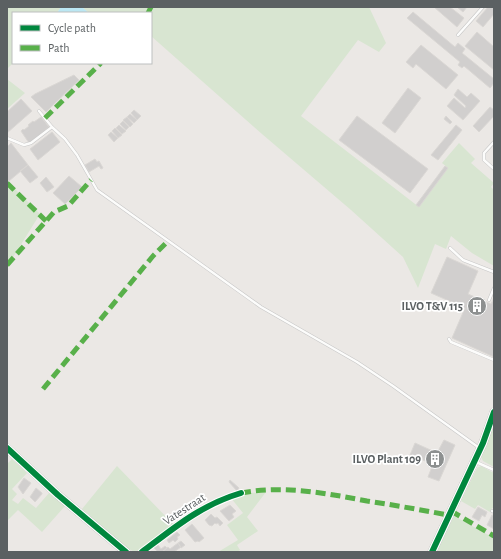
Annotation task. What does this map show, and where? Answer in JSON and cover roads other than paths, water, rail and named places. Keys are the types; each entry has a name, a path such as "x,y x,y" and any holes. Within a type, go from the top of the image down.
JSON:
{"street":[{"path":"432,552 480,448 494,412"},
{"path":"7,448 58,495 126,552"},
{"name":"Vatestraat","path":"142,552 200,510 220,500 241,493"}],"lane":[{"path":"458,35 483,7"},
{"path":"39,111 52,127 65,139 77,155 97,190 261,307 357,362 480,448"},
{"path":"7,138 24,144 31,143 52,127"},
{"path":"494,142 484,153 484,160 494,169"},
{"path":"450,248 463,260 494,272"},
{"path":"489,300 494,288"},
{"path":"449,339 451,342 494,360"},
{"path":"474,461 494,470"}],"water":[{"path":"61,7 82,7 88,12 58,12"}],"place":[{"name":"ILVO T&V 115","path":"477,306"},
{"name":"ILVO Plant 109","path":"435,459"}]}
